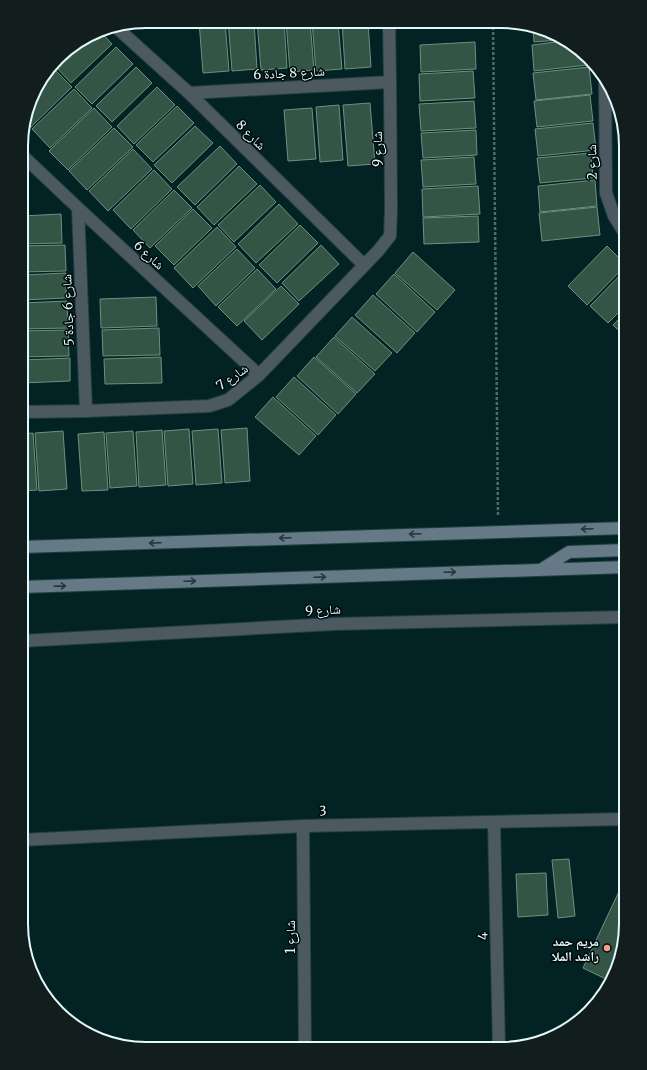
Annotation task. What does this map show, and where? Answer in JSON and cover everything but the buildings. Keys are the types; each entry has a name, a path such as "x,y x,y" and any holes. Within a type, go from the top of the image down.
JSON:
{"street":[{"name":"شارع 9","path":"364,266 390,236 390,82 388,28"},
{"name":"شارع 8","path":"121,31 189,93 364,266"},
{"name":"شارع 8 جادة 6","path":"189,93 390,82"},
{"name":"شارع 2","path":"605,91 606,193 614,216 619,224"},
{"name":"شارع 6","path":"28,161 259,375"},
{"name":"شارع 6 جادة 5","path":"78,208 86,411"},
{"name":"شارع 7","path":"28,412 209,406 228,400 259,375 364,266"},
{"path":"28,547 619,528"},
{"path":"541,569 569,552 619,550"},
{"path":"28,587 619,567"},
{"name":"شارع 9","path":"28,641 334,624 619,617"},
{"name":"3","path":"28,840 303,826 619,819"},
{"name":"4","path":"494,822 499,1042"},
{"name":"شارع 1","path":"303,826 305,1042"}],"path":[{"path":"493,28 498,532"}],"place":[{"name":"مريم حمد راشد الملا","path":"607,948"}]}
